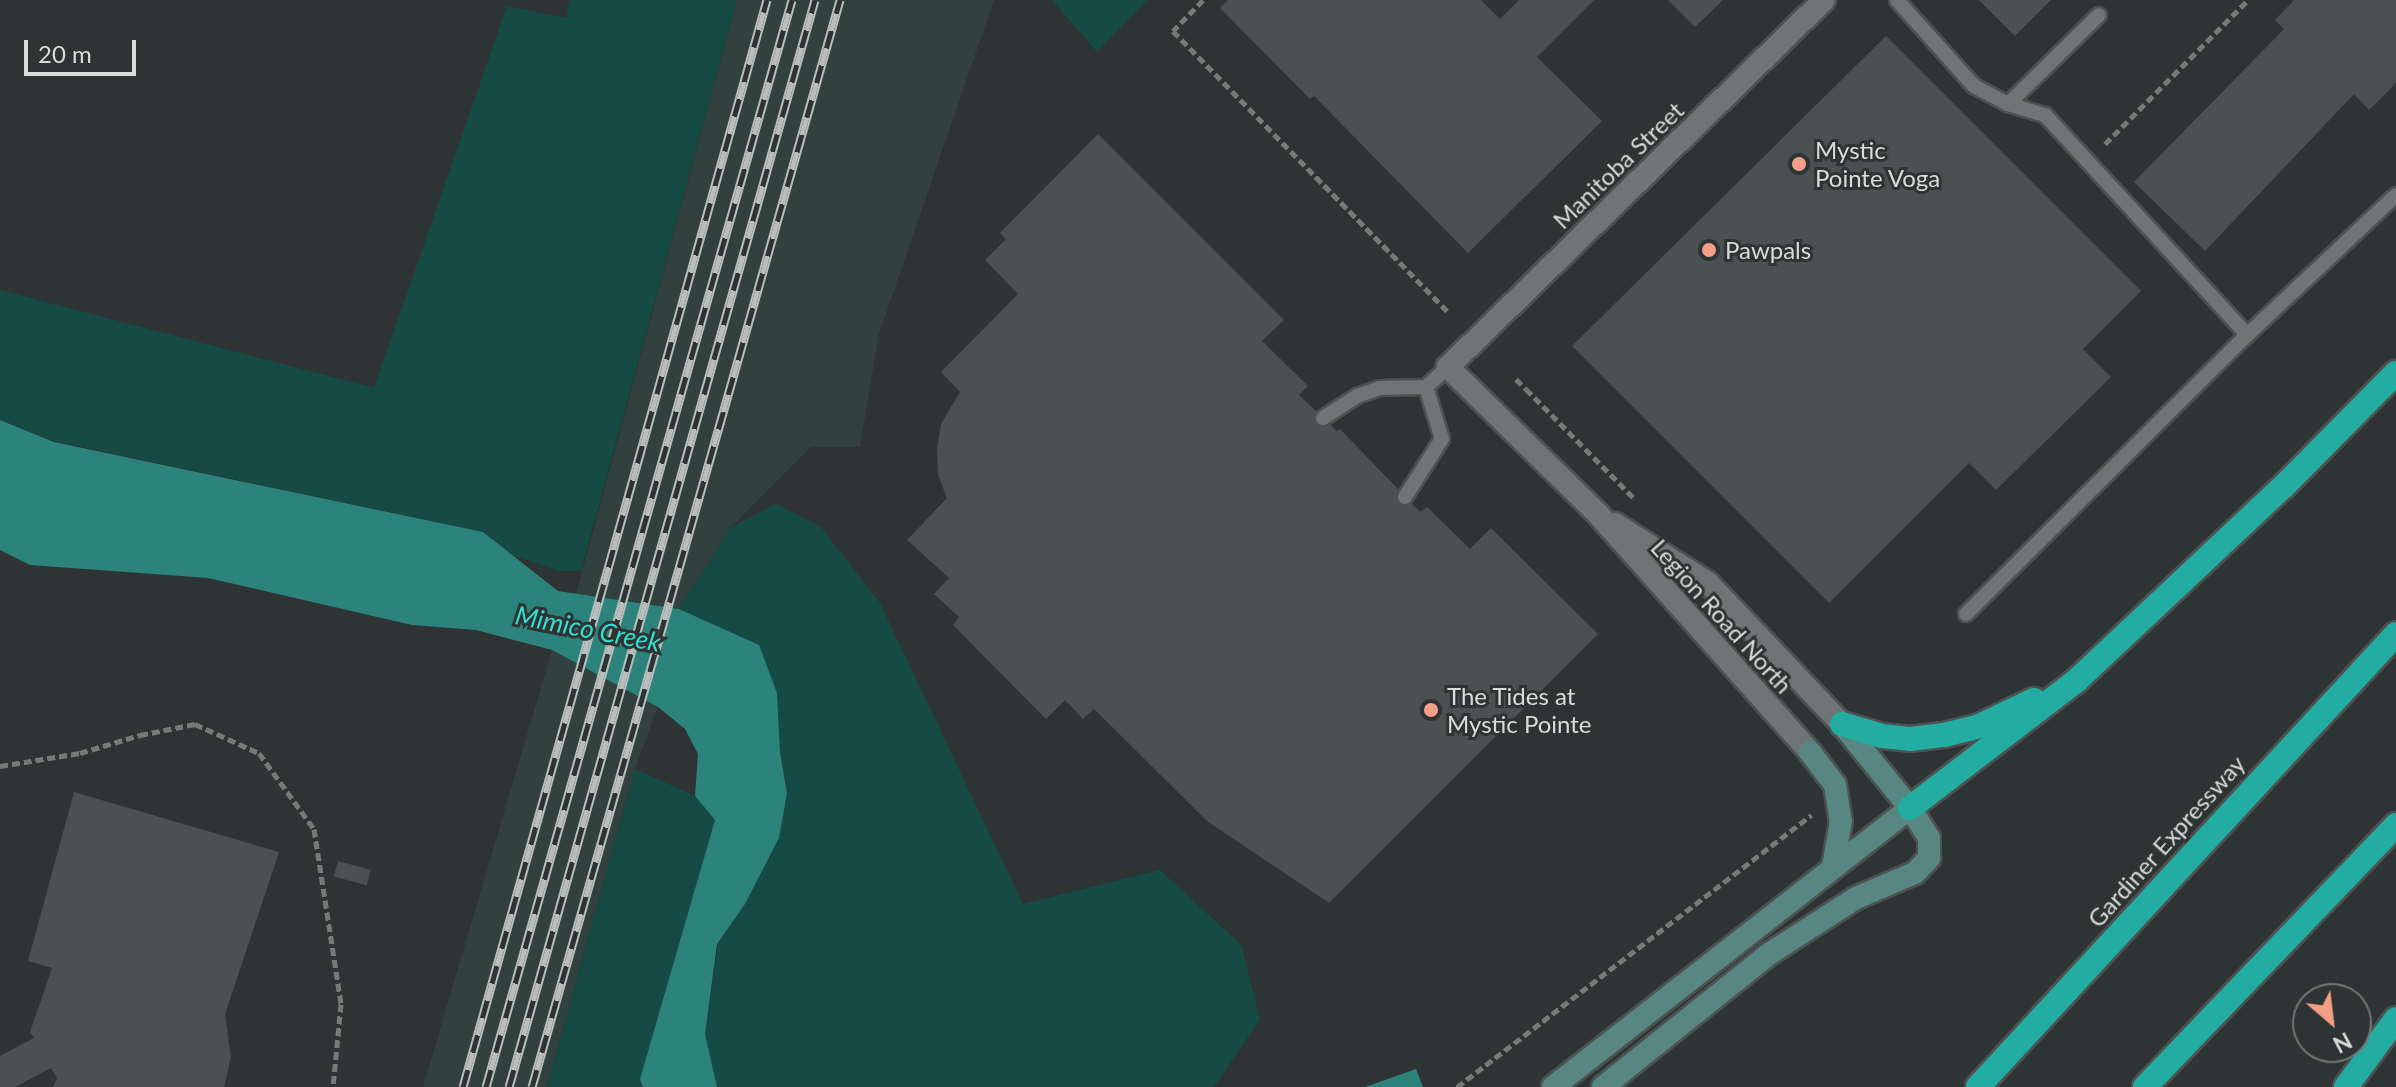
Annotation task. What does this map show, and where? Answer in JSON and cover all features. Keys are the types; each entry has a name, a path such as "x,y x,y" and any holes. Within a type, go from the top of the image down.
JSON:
{"highway":[{"path":"1910,808 2076,681 2284,486 2396,373"},
{"name":"Gardiner Expressway","path":"1978,1087 2396,634"},
{"path":"1842,724 1882,736 1910,739 1944,735 1979,726 2076,681"},
{"path":"2145,1087 2396,825"},
{"path":"2346,1087 2396,1019"}],"main road":[{"path":"1603,1087 1809,927 1856,898 1915,873 1929,858 1931,844 1910,808 1842,724"},
{"path":"1810,752 1835,785 1841,821 1833,867"},
{"path":"1553,1087 1910,808"}],"street":[{"name":"Manitoba Street","path":"1448,367 1824,0"},
{"name":"Legion Road North","path":"1448,367 1597,513 1810,752"},
{"name":"Legion Road North","path":"1597,513 1708,583 1842,724"}],"lane":[{"path":"1897,0 1974,86 2008,104 2045,115 2247,335"},
{"path":"2008,104 2099,15"},
{"path":"1966,614 2247,335 2396,195"},
{"path":"1323,418 1357,396 1380,388 1426,387 1448,367"},
{"path":"1405,497 1442,439 1426,387"}],"path":[{"path":"1203,0 1173,31 1449,313"},
{"path":"2087,162 2248,0"},
{"path":"1516,379 1526,389 1522,393"},
{"path":"0,766 80,753 140,735 195,724 259,753 314,829 341,1004 333,1087"},
{"path":"1457,1087 1812,815"}],"shaded area":[{"path":"571,0 737,0 581,571 558,571 512,555 483,532 54,441 0,420 0,290 374,388 507,6 566,18"},
{"path":"737,0 994,0 879,334 860,447 811,447 731,527 679,609 576,594"},
{"path":"1052,0 1147,0 1097,52"},
{"path":"776,504 821,527 880,603 1023,904 1160,870 1241,945 1260,1019 1214,1087 717,1087 705,1034 718,943 745,904 779,838 787,793 780,753 679,609 731,527"},
{"path":"552,650 658,707 635,769 547,1087 423,1087"},
{"path":"635,769 695,796 715,820 640,1079 643,1087 547,1087"}],"water":[{"name":"Mimico Creek","path":"0,420 54,442 483,532 558,591 679,609 759,645 777,693 780,753 787,793 779,838 745,904 717,944 705,1034 717,1087 643,1087 640,1079 715,820 695,796 698,754 685,729 658,707 552,650 476,630 412,625 208,578 30,565 0,550"},
{"path":"1416,1069 1423,1087 1365,1087"}],"building":[{"path":"1228,0 1481,0 1500,19 1519,0 1594,0 1537,57 1602,121 1468,253 1314,96 1310,99 1220,8"},
{"path":"1668,0 1723,0 1695,27"},
{"path":"1979,0 2051,0 2015,36"},
{"path":"2294,0 2396,0 2396,83 2369,110 2354,94 2205,251 2134,182 2284,29 2275,20"},
{"path":"1886,36 2141,291 2083,349 2111,377 1996,490 1969,463 1829,603 1572,346"},
{"path":"1098,134 1284,320 1262,341 1308,386 1299,395 1337,431 1340,429 1420,512 1427,507 1470,549 1491,528 1598,634 1329,903 1207,821 1094,709 1083,719 1065,700 1046,719 953,625 959,617 934,594 949,578 907,540 947,498 938,475 937,448 941,424 960,392 941,372 1018,294 985,260 1006,239 1000,233"},
{"path":"74,792 279,852 225,1014 231,1057 224,1087 53,1087 57,1078 51,1068 15,1087 0,1087 0,1056 34,1038 30,1032 52,968 28,961"},
{"path":"338,861 371,870 367,885 334,876"}],"railway":[{"path":"463,1087 767,0"},
{"path":"486,1087 792,0"},
{"path":"509,1087 815,0"},
{"path":"532,1087 840,0"}],"place":[{"name":"Mystic Pointe Voga","path":"1799,164"},
{"name":"Pawpals","path":"1709,250"},
{"name":"The Tides at Mystic Pointe","path":"1431,710"}]}
